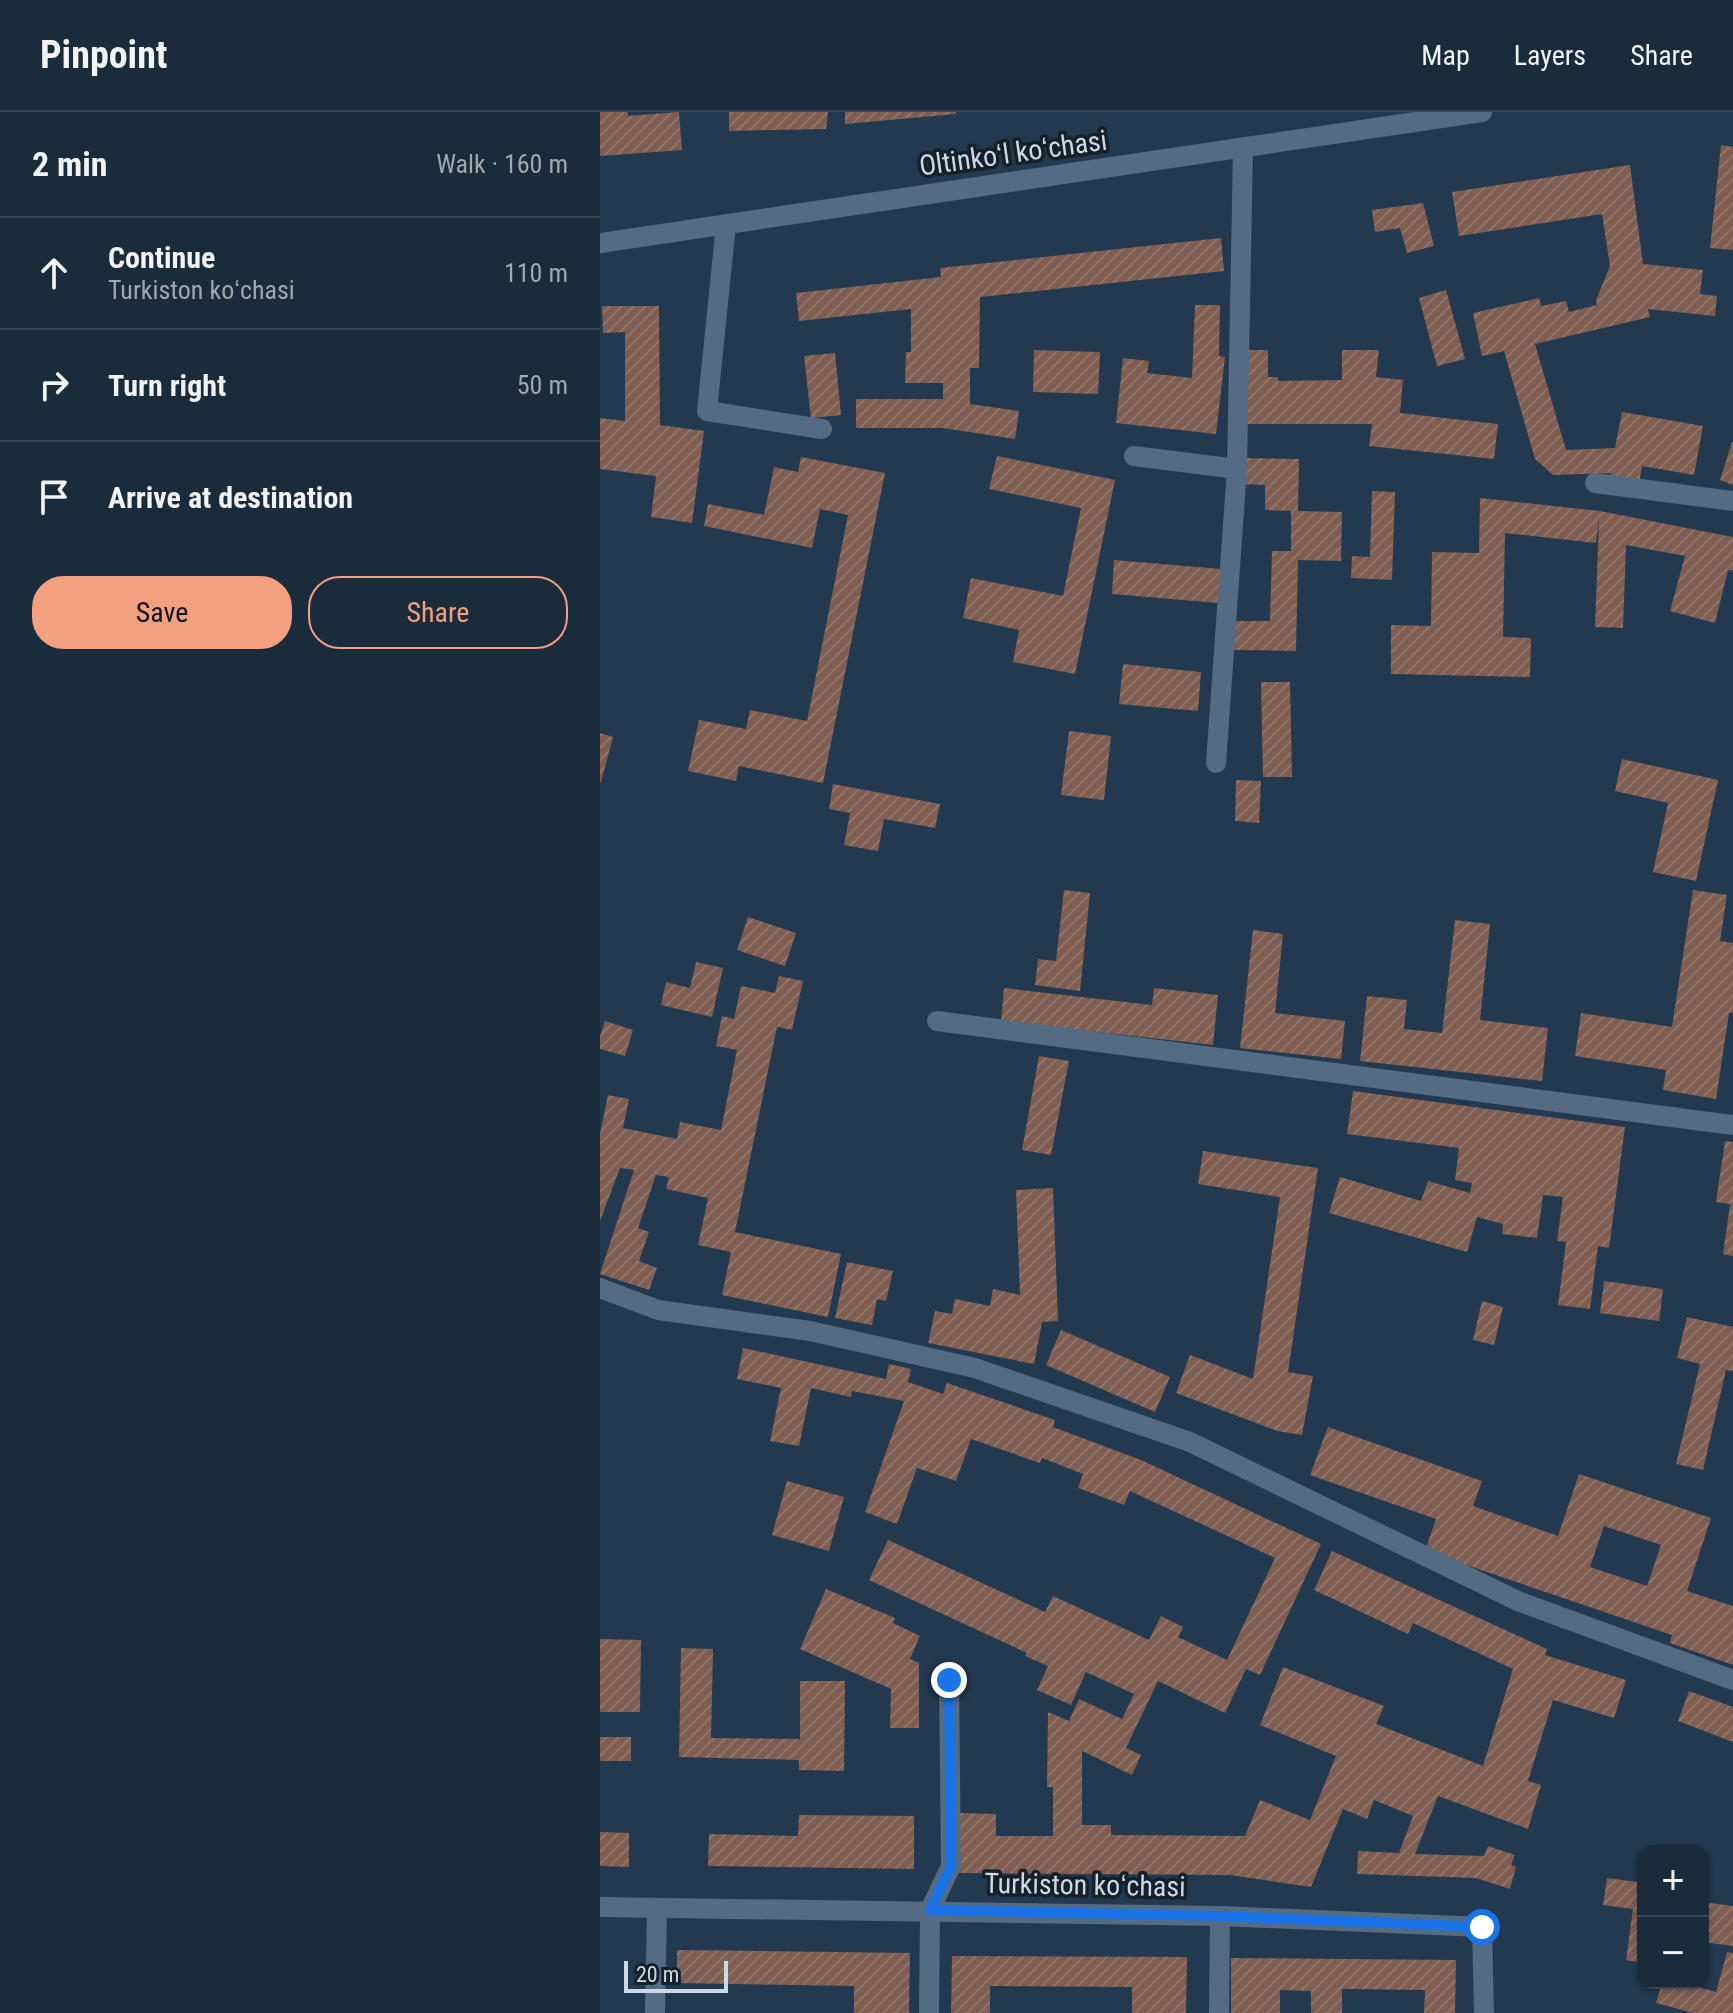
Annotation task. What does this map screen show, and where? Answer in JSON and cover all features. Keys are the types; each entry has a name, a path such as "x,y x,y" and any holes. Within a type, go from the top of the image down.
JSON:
{"street":[{"name":"Oltinkoʻl koʻchasi","path":"600,243 1482,112"},
{"path":"1216,763 1237,469 1243,148"},
{"path":"726,224 707,411 822,429"},
{"path":"1134,456 1237,469"},
{"path":"1595,483 1733,501"},
{"path":"937,1021 1733,1125"},
{"path":"600,1288 658,1310 810,1331 975,1368 1190,1442 1520,1602 1733,1680"},
{"path":"929,2013 930,1910 951,1866 949,1680"},
{"name":"Turkiston koʻchasi","path":"600,1907 1220,1916 1482,1927 1484,2013"},
{"path":"655,2013 657,1908"},
{"path":"1219,2013 1220,1916"}],"building":[{"path":"600,112 628,112 628,116 679,112 682,150 600,156"},
{"path":"729,112 828,112 826,129 729,131"},
{"path":"845,112 956,112 956,114 845,124"},
{"path":"1721,145 1733,147 1733,250 1710,248"},
{"path":"1630,165 1643,264 1703,270 1700,294 1717,296 1715,316 1648,309 1650,317 1535,344 1566,450 1615,448 1622,412 1703,426 1694,475 1642,466 1639,483 1610,478 1611,473 1553,475 1535,459 1504,351 1482,356 1473,313 1539,298 1541,306 1566,301 1569,312 1597,305 1596,300 1610,266 1602,214 1459,236 1452,192"},
{"path":"1423,203 1434,246 1407,253 1400,228 1375,232 1372,210"},
{"path":"1221,238 1224,271 980,297 979,368 970,368 970,404 1019,411 1015,439 943,428 856,428 856,399 943,399 943,383 905,383 906,352 911,352 911,309 799,321 796,293 941,277 940,268"},
{"path":"1446,290 1465,359 1437,366 1419,298"},
{"path":"1195,305 1220,305 1219,356 1225,357 1216,434 1116,423 1123,358 1149,361 1147,373 1192,378"},
{"path":"602,306 659,306 660,425 704,431 692,523 651,517 656,476 600,469 600,418 625,421 625,332 603,333"},
{"path":"1034,350 1100,352 1098,394 1033,392"},
{"path":"1245,350 1268,350 1268,377 1278,377 1278,381 1342,380 1342,350 1379,350 1376,377 1403,380 1400,413 1498,424 1494,459 1369,446 1372,424 1244,424"},
{"path":"835,353 841,415 811,418 804,356"},
{"path":"1733,442 1733,485 1720,480"},
{"path":"997,456 1115,480 1075,674 1013,662 1019,630 963,618 971,578 1063,596 1081,508 989,489"},
{"path":"801,457 885,473 823,783 739,766 736,781 688,771 699,720 746,729 750,710 807,721 848,515 820,509 812,548 704,526 708,504 764,515 774,467 798,472"},
{"path":"1243,458 1299,459 1298,511 1342,512 1341,561 1298,560 1296,651 1233,650 1234,621 1270,621 1272,551 1291,551 1291,511 1265,510 1265,485 1243,484"},
{"path":"1372,491 1395,492 1392,580 1351,578 1352,556 1370,557"},
{"path":"1480,498 1600,511 1733,537 1733,571 1728,570 1715,623 1670,611 1685,556 1626,545 1623,628 1595,627 1599,519 1596,543 1505,533 1503,637 1531,638 1530,677 1391,674 1391,625 1431,626 1432,552 1479,553"},
{"path":"1114,560 1221,569 1218,603 1112,594"},
{"path":"1123,664 1201,672 1198,711 1119,704"},
{"path":"1261,682 1290,682 1292,777 1263,777"},
{"path":"1069,731 1111,736 1104,800 1061,795"},
{"path":"600,733 613,737 601,782 600,782"},
{"path":"1622,759 1718,780 1696,881 1653,872 1668,803 1615,791"},
{"path":"1236,780 1261,781 1259,823 1235,821"},
{"path":"833,784 940,804 935,828 884,819 878,851 844,845 850,813 829,809"},
{"path":"1064,890 1090,893 1080,991 1035,985 1038,959 1056,961"},
{"path":"1693,890 1727,895 1720,941 1733,943 1733,1013 1729,1013 1716,1099 1663,1090 1666,1070 1575,1056 1581,1013 1672,1027"},
{"path":"748,917 796,933 785,966 737,950"},
{"path":"1455,920 1490,924 1480,1020 1548,1028 1542,1081 1360,1061 1367,996 1407,1000 1404,1029 1442,1033"},
{"path":"1253,930 1283,934 1275,1013 1345,1021 1341,1059 1240,1048"},
{"path":"696,962 723,968 712,1017 661,1005 666,982 690,988"},
{"path":"779,976 803,981 792,1030 777,1027 735,1232 841,1254 828,1317 722,1295 731,1252 698,1245 708,1198 666,1189 669,1177 656,1175 638,1228 649,1232 639,1261 657,1268 649,1290 600,1274 634,1170 620,1168 600,1221 600,1134 608,1095 629,1099 623,1128 677,1139 680,1122 721,1130 737,1050 716,1046 722,1016 734,1019 741,986 775,993"},
{"path":"1004,988 1152,1005 1154,988 1218,995 1213,1045 1001,1021"},
{"path":"605,1021 633,1030 625,1056 600,1049"},
{"path":"1039,1056 1069,1061 1051,1155 1022,1150"},
{"path":"1353,1091 1625,1127 1609,1248 1598,1246 1590,1309 1558,1305 1566,1242 1557,1241 1563,1197 1543,1195 1537,1238 1502,1234 1503,1224 1477,1217 1467,1252 1329,1213 1340,1177 1421,1201 1428,1181 1470,1193 1472,1183 1455,1180 1459,1148 1347,1134"},
{"path":"1725,1141 1733,1142 1733,1256 1723,1254 1730,1204 1716,1202"},
{"path":"1203,1151 1318,1168 1288,1372 1313,1376 1302,1435 1277,1431 1176,1393 1190,1355 1253,1379 1280,1197 1198,1184"},
{"path":"1053,1188 1058,1321 1042,1322 1034,1364 928,1343 935,1311 952,1314 955,1299 990,1306 993,1289 1020,1295 1016,1190"},
{"path":"847,1262 893,1271 886,1301 877,1299 872,1325 835,1318"},
{"path":"1604,1281 1663,1289 1659,1321 1600,1313"},
{"path":"1482,1301 1503,1307 1494,1345 1473,1340"},
{"path":"1687,1317 1733,1327 1733,1371 1726,1370 1703,1470 1676,1464 1700,1364 1677,1358"},
{"path":"1061,1330 1170,1377 1155,1412 1046,1365"},
{"path":"743,1348 886,1379 889,1364 911,1369 908,1382 943,1394 947,1383 1055,1420 1053,1427 1141,1460 1321,1544 1260,1675 1246,1669 1225,1713 1158,1681 1126,1748 1141,1755 1132,1775 1082,1751 1082,1825 1111,1825 1111,1835 1245,1836 1260,1800 1310,1820 1336,1756 1260,1725 1283,1667 1384,1706 1376,1724 1483,1766 1513,1669 1413,1623 1408,1634 1314,1590 1332,1551 1547,1649 1545,1655 1626,1680 1614,1718 1553,1700 1528,1781 1541,1785 1528,1829 1438,1796 1415,1854 1484,1856 1488,1846 1515,1855 1511,1865 1516,1867 1510,1889 1476,1878 1357,1874 1358,1851 1399,1853 1413,1816 1374,1800 1367,1819 1343,1809 1311,1887 1230,1875 959,1873 960,1813 996,1814 996,1836 1053,1836 1053,1787 1047,1787 1048,1712 1069,1721 1079,1699 1122,1719 1134,1694 1086,1672 1071,1705 1037,1690 1048,1666 1025,1656 1027,1653 869,1580 888,1540 1045,1612 1053,1596 1149,1640 1161,1616 1183,1627 1178,1637 1227,1660 1275,1558 1130,1491 1124,1505 1078,1488 1083,1474 1042,1458 1040,1463 971,1439 956,1481 917,1468 897,1524 865,1512 904,1401 852,1391 851,1397 811,1388 799,1446 770,1441 781,1388 737,1379"},
{"path":"1328,1427 1482,1481 1473,1506 1558,1536 1579,1474 1711,1518 1687,1591 1733,1606 1733,1665 1670,1643 1672,1635 1425,1551 1436,1519 1310,1475","holes":["1604,1526 1661,1545 1647,1586 1590,1567"]},
{"path":"787,1481 844,1497 829,1551 772,1535"},
{"path":"826,1589 895,1618 893,1623 920,1636 910,1659 919,1663 919,1728 890,1728 891,1689 800,1649"},
{"path":"600,1639 641,1640 640,1712 600,1712"},
{"path":"681,1648 713,1649 711,1738 800,1739 800,1681 845,1681 844,1771 799,1770 799,1760 679,1757"},
{"path":"1689,1691 1733,1707 1733,1742 1678,1721"},
{"path":"600,1737 631,1737 631,1761 600,1761"},
{"path":"799,1815 914,1816 914,1869 708,1866 709,1834 798,1836"},
{"path":"600,1832 629,1833 629,1867 600,1866"},
{"path":"1607,1878 1637,1882 1637,1962 1626,1960 1633,1909 1603,1905"},
{"path":"1709,1903 1733,1906 1733,1946 1709,1943"},
{"path":"677,1950 910,1953 909,2013 854,2013 854,1986 677,1983"},
{"path":"1727,1952 1733,1953 1733,2013 1693,2013 1656,2003 1660,1989 1705,1989 1716,1992"},
{"path":"952,1956 1187,1957 1186,2013 1132,2013 1132,1987 990,1986 990,2013 951,2013"},
{"path":"1231,1958 1456,1960 1455,2013 1424,2013 1425,1990 1342,1989 1342,2013 1311,2013 1311,1991 1280,1990 1280,2013 1231,2013"}],"route":[{"path":"949,1680 951,1866 930,1910 1220,1916 1482,1927"}]}
